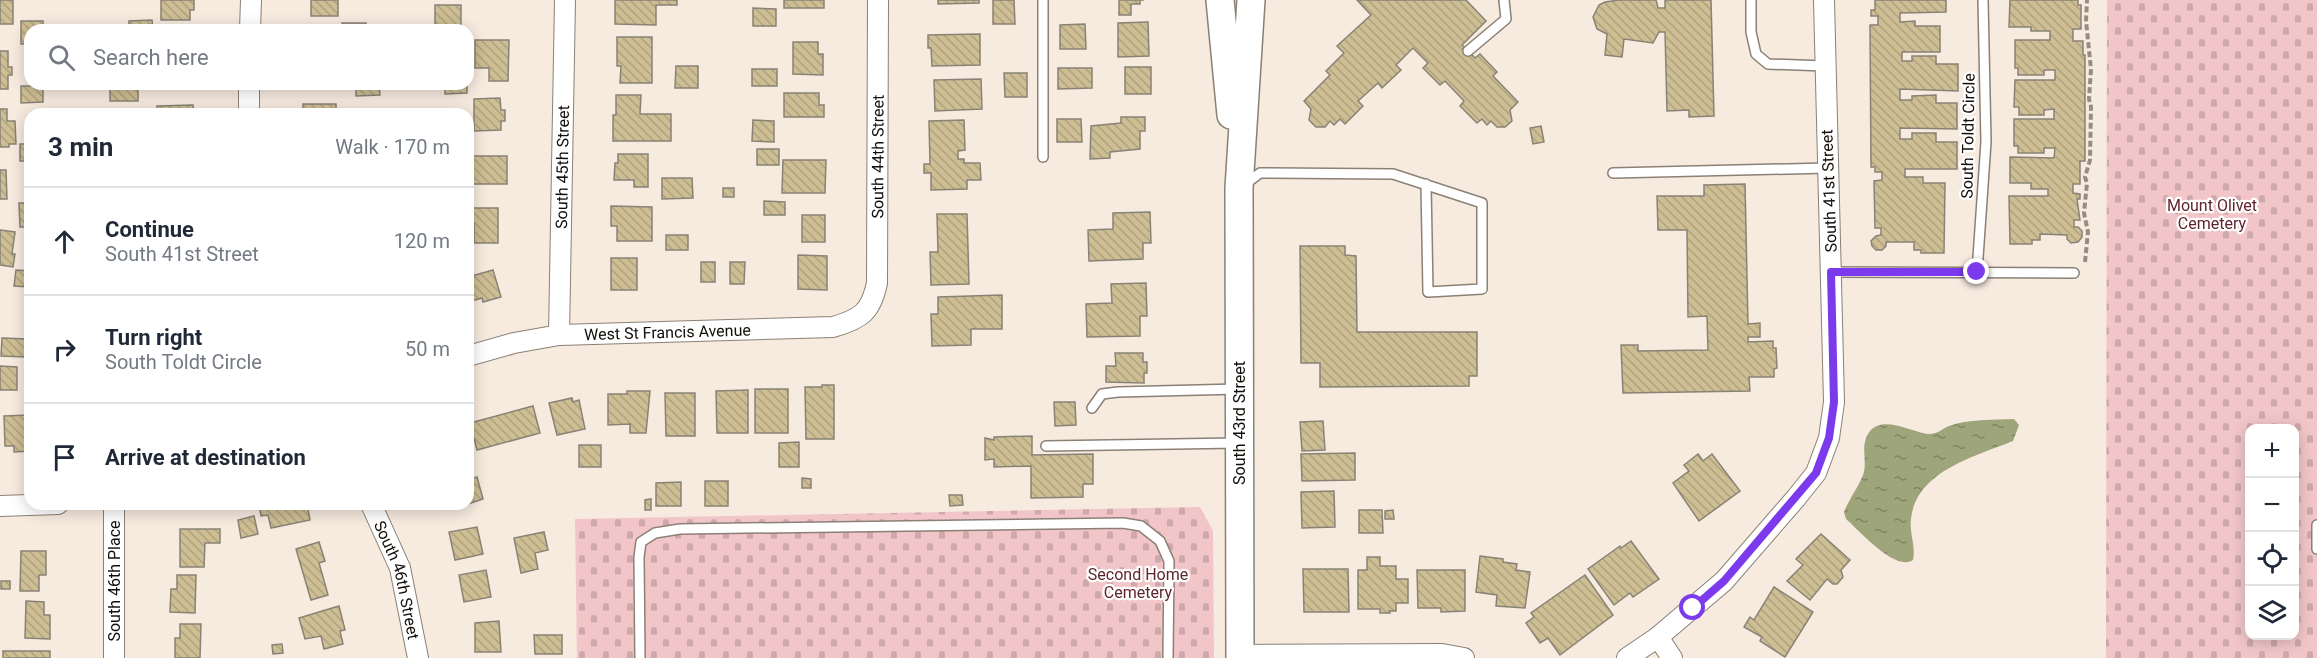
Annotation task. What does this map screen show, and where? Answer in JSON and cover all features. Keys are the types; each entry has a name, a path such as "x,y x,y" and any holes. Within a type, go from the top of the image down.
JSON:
{"main road":[{"name":"South 43rd Street","path":"1220,0 1239,188"},
{"name":"South 43rd Street","path":"1240,656 1239,188 1251,0"}],"street":[{"path":"250,24 251,0"},
{"name":"South 45th Street","path":"559,336 565,0"},
{"name":"South 44th Street","path":"867,311 874,299 877,283 878,0"},
{"name":"South 41st Street","path":"1627,658 1658,637 1724,581 1816,473 1829,438 1834,402 1824,0"},
{"path":"249,90 249,108"},
{"name":"West St Francis Avenue","path":"474,354 514,343 559,336 833,327 852,321 867,311"},
{"path":"0,506 24,505"},
{"name":"South 46th Place","path":"114,510 114,658"},
{"name":"South 46th Street","path":"374,510 400,568 418,658"},
{"path":"1658,637 1672,658"},
{"path":"1240,656 1442,654 1464,658"}],"lane":[{"path":"1043,0 1043,157"},
{"path":"1468,51 1506,19 1504,0"},
{"path":"1751,0 1751,32 1756,54 1768,64 1825,66"},
{"name":"South Toldt Circle","path":"1977,272 1986,142 1983,0"},
{"path":"1613,173 1828,168"},
{"path":"1239,188 1260,173 1393,174 1425,184 1482,203 1482,289 1428,292 1425,184"},
{"path":"1831,272 2074,273"},
{"path":"1092,408 1102,394 1239,388"},
{"path":"1046,446 1239,443"},
{"path":"640,658 639,557 641,543 655,533 680,529 1124,523 1142,526 1161,541 1169,561 1167,658"},
{"path":"2317,525 2317,549"}],"path":[{"path":"2074,273 2085,269 2084,254 2088,232 2084,213 2087,183 2085,177 2091,146 2089,99 2091,69 2086,21 2088,0"}],"green space":[{"name":"Mount Olivet Cemetery","path":"2107,0 2317,0 2317,658 2106,658"},
{"name":"Second Home Cemetery","path":"1200,507 1213,531 1214,658 577,658 575,519"}],"water":[{"path":"2014,419 2019,425 2013,441 1950,468 1924,489 1915,502 1911,519 1913,560 1906,562 1888,555 1846,519 1844,512 1861,480 1865,465 1866,439 1873,428 1888,424 1932,434 1964,422"}],"building":[{"path":"0,0 13,0 13,24 0,24"},
{"path":"161,0 194,0 194,10 190,10 190,20 161,20"},
{"path":"311,0 338,0 338,16 311,16"},
{"path":"615,0 677,0 677,5 656,5 656,25 615,24"},
{"path":"784,0 824,0 824,8 784,8"},
{"path":"938,0 979,0 979,3 938,4"},
{"path":"993,0 1014,0 1015,24 993,24"},
{"path":"1119,0 1140,0 1140,4 1131,4 1131,15 1119,15"},
{"path":"1357,0 1466,0 1486,21 1462,45 1475,58 1480,54 1497,72 1493,76 1518,102 1510,110 1512,121 1505,127 1497,127 1491,121 1487,125 1482,119 1477,123 1460,106 1464,101 1445,81 1440,85 1423,68 1428,63 1413,48 1396,65 1401,70 1382,88 1378,83 1358,101 1363,106 1345,124 1340,119 1334,125 1330,121 1325,127 1316,127 1309,120 1311,109 1304,101 1330,75 1326,71 1344,53 1337,46 1371,15"},
{"path":"1619,0 1656,0 1658,8 1665,8 1665,0 1711,0 1714,116 1689,117 1689,110 1667,111 1665,32 1659,32 1653,43 1624,39 1622,57 1605,55 1607,34 1597,29 1593,17 1599,5"},
{"path":"1875,0 1946,0 1946,12 1900,13 1900,22 1915,21 1915,26 1940,26 1940,52 1902,52 1902,61 1912,61 1912,56 1936,56 1936,64 1958,64 1958,91 1900,89 1900,100 1912,100 1912,96 1936,95 1936,103 1957,103 1957,129 1900,128 1900,139 1912,139 1912,133 1936,133 1936,142 1957,142 1957,169 1905,169 1905,177 1923,177 1923,183 1945,183 1944,253 1921,253 1921,250 1914,250 1914,242 1886,242 1882,250 1876,250 1872,246 1871,241 1881,235 1881,228 1875,228 1874,181 1882,180 1882,172 1875,172 1875,167 1871,167 1870,25 1878,25 1878,16 1871,16 1871,10 1875,10"},
{"path":"2010,0 2078,0 2078,5 2081,5 2081,29 2073,29 2073,41 2083,41 2083,55 2085,55 2085,161 2080,161 2080,184 2073,184 2073,193 2080,194 2080,199 2077,199 2080,220 2074,220 2074,227 2082,231 2082,237 2078,242 2071,243 2067,235 2040,234 2040,240 2032,240 2032,244 2010,244 2009,196 2048,196 2048,189 2031,189 2031,183 2010,183 2010,157 2054,158 2055,148 2044,148 2044,153 2018,153 2018,146 2014,146 2014,119 2054,119 2054,109 2044,110 2044,115 2019,115 2019,107 2014,107 2015,80 2055,80 2055,70 2044,70 2044,75 2018,75 2018,68 2015,68 2015,40 2050,40 2050,31 2031,31 2031,27 2009,27"},
{"path":"435,5 461,5 461,24 435,24"},
{"path":"753,8 776,9 776,26 753,26"},
{"path":"152,20 152,24 129,24 129,21"},
{"path":"21,21 43,21 43,24 24,24 24,44 21,44"},
{"path":"1148,22 1149,56 1118,57 1118,23"},
{"path":"342,23 366,23 366,24"},
{"path":"1085,24 1086,49 1060,49 1060,25"},
{"path":"980,34 980,65 932,66 928,35"},
{"path":"617,37 652,37 652,83 620,83 621,66 617,66"},
{"path":"475,40 509,40 508,81 489,81 489,68 475,68"},
{"path":"793,42 818,42 818,54 823,54 823,75 793,74"},
{"path":"0,51 8,51 8,67 12,67 12,75 8,75 8,89 0,89"},
{"path":"676,66 698,66 698,88 675,88"},
{"path":"1125,67 1151,67 1151,94 1125,94"},
{"path":"1058,68 1092,68 1092,88 1058,89"},
{"path":"752,69 777,69 777,86 752,86"},
{"path":"1004,73 1027,73 1027,97 1005,97"},
{"path":"981,79 982,109 935,111 934,80"},
{"path":"21,86 24,86 24,90 43,90 43,102 21,103"},
{"path":"110,90 138,90 138,101 110,101"},
{"path":"356,90 380,90 380,95 356,96"},
{"path":"445,90 467,90 467,93 445,94"},
{"path":"784,93 819,93 819,105 824,105 824,117 784,117"},
{"path":"616,95 641,95 640,114 671,114 671,141 613,141"},
{"path":"500,98 501,110 505,110 505,121 501,121 501,130 474,131 474,99"},
{"path":"303,104 336,104 336,108 303,108"},
{"path":"193,105 193,108 157,108 157,106"},
{"path":"0,109 7,109 7,121 15,121 16,144 9,144 9,147 0,147"},
{"path":"1121,117 1145,117 1145,131 1140,131 1140,149 1110,152 1110,158 1090,159 1091,126 1121,123"},
{"path":"1057,119 1081,119 1082,142 1057,142"},
{"path":"753,120 774,121 774,142 752,141"},
{"path":"964,120 965,150 958,151 958,159 964,159 964,163 980,163 981,180 967,180 967,189 931,190 931,173 924,173 924,164 930,164 929,121"},
{"path":"1541,126 1544,142 1533,144 1530,128"},
{"path":"20,144 24,144 24,161 20,161"},
{"path":"757,149 779,149 779,165 757,165"},
{"path":"618,154 648,154 648,187 634,187 634,180 614,180"},
{"path":"474,156 507,156 507,184 474,184"},
{"path":"783,160 826,160 825,193 782,193"},
{"path":"0,170 6,170 7,199 0,199"},
{"path":"662,178 692,178 693,198 662,199"},
{"path":"1745,184 1748,324 1760,323 1760,337 1748,337 1748,342 1773,341 1773,348 1776,348 1777,368 1774,369 1774,377 1749,377 1750,391 1623,393 1621,345 1638,345 1638,351 1708,350 1707,316 1688,317 1687,230 1658,230 1657,196 1704,196 1704,185"},
{"path":"723,188 734,188 734,197 723,197"},
{"path":"764,201 785,202 785,215 764,215"},
{"path":"19,203 24,203 24,227 20,227"},
{"path":"611,206 652,207 652,241 617,241 617,226 611,226"},
{"path":"474,208 498,208 498,243 474,243"},
{"path":"1150,212 1151,243 1143,243 1143,259 1089,261 1088,230 1113,229 1113,213"},
{"path":"937,214 967,214 969,284 931,285 930,252 938,252"},
{"path":"802,215 825,215 825,242 802,242"},
{"path":"0,230 15,232 13,267 0,265"},
{"path":"666,235 688,235 688,250 666,250"},
{"path":"1300,246 1345,246 1345,255 1356,256 1357,332 1477,332 1477,376 1469,376 1469,386 1320,387 1320,363 1301,363"},
{"path":"798,255 827,256 827,290 798,289"},
{"path":"611,258 637,258 637,290 611,290"},
{"path":"701,262 715,262 715,282 701,282"},
{"path":"730,262 745,262 744,284 730,284"},
{"path":"16,270 24,271 24,287 14,286"},
{"path":"493,270 501,297 483,302 482,298 474,300 474,275"},
{"path":"1146,283 1147,316 1140,316 1140,336 1087,337 1086,304 1112,303 1111,284"},
{"path":"1002,295 1002,329 971,329 971,345 932,346 931,314 938,314 938,297"},
{"path":"2,338 24,339 24,357 1,356"},
{"path":"1115,353 1143,353 1143,362 1147,362 1144,383 1106,382 1106,366 1116,366"},
{"path":"0,366 17,367 17,390 0,390"},
{"path":"822,385 834,385 834,439 806,439 805,387 822,387"},
{"path":"755,389 788,389 788,433 755,433"},
{"path":"748,390 748,433 717,433 716,391"},
{"path":"627,391 650,391 646,433 630,433 630,424 608,425 608,394 627,394"},
{"path":"665,393 695,393 695,436 666,436"},
{"path":"572,398 573,402 579,400 585,429 557,435 549,403"},
{"path":"1054,402 1075,402 1076,425 1055,426"},
{"path":"533,406 540,433 477,450 474,422"},
{"path":"24,415 24,451 14,452 14,446 5,446 4,416"},
{"path":"1323,421 1325,450 1302,451 1300,422"},
{"path":"1032,436 1032,455 1093,454 1093,484 1083,484 1083,497 1031,498 1031,466 994,467 994,459 985,460 985,438 994,440 994,437"},
{"path":"799,442 799,467 779,467 779,443"},
{"path":"579,445 601,445 601,467 579,467"},
{"path":"1355,453 1355,480 1302,481 1301,454"},
{"path":"1698,454 1703,461 1712,454 1740,491 1699,521 1673,483 1689,471 1684,465"},
{"path":"477,477 483,499 474,502 474,478"},
{"path":"802,478 811,479 811,488 802,488"},
{"path":"705,481 728,481 728,506 705,506"},
{"path":"681,482 681,506 656,506 656,483"},
{"path":"1334,491 1335,527 1302,528 1301,492"},
{"path":"949,495 962,495 963,505 950,506"},
{"path":"651,499 651,510 645,510 645,500"},
{"path":"260,510 308,510 310,520 271,528 268,515 261,516"},
{"path":"1359,510 1382,510 1383,533 1359,533"},
{"path":"1393,510 1394,519 1385,519 1385,511"},
{"path":"254,516 258,534 241,538 238,520"},
{"path":"477,527 483,554 455,560 449,532"},
{"path":"180,529 220,529 220,543 205,543 204,567 180,567"},
{"path":"544,532 548,550 535,553 538,569 521,573 514,538"},
{"path":"1821,534 1850,560 1841,570 1843,577 1837,584 1827,579 1810,600 1787,581 1803,565 1796,559"},
{"path":"1631,541 1659,579 1633,597 1630,593 1614,605 1588,569 1620,546 1621,548"},
{"path":"319,542 325,561 319,563 328,595 311,600 296,549"},
{"path":"21,551 46,551 46,575 39,575 39,591 20,591"},
{"path":"1480,556 1503,559 1503,562 1517,564 1516,570 1530,572 1525,608 1496,606 1497,595 1476,592"},
{"path":"1367,557 1380,557 1380,566 1396,566 1396,579 1408,579 1408,603 1396,603 1396,611 1389,611 1390,613 1380,613 1380,609 1358,609 1358,570 1367,570"},
{"path":"1303,569 1348,569 1349,612 1304,612"},
{"path":"486,570 491,597 464,602 459,575"},
{"path":"1417,570 1465,570 1465,611 1441,612 1441,608 1418,608"},
{"path":"177,575 196,575 195,613 170,612 171,589 177,589"},
{"path":"1585,575 1613,615 1560,655 1548,638 1540,643 1526,623 1534,617 1531,613"},
{"path":"1,581 10,581 10,589 1,589"},
{"path":"1774,587 1813,612 1785,657 1760,641 1762,637 1744,627 1750,617 1754,620"},
{"path":"26,601 44,602 44,615 50,615 50,639 25,638"},
{"path":"339,606 345,630 340,631 343,644 324,649 321,636 305,639 299,618"},
{"path":"499,621 501,652 475,652 475,623"},
{"path":"180,624 201,624 200,658 175,658 175,638 180,638"},
{"path":"534,635 562,635 562,654 535,654"},
{"path":"282,644 283,653 273,654 272,645"},
{"path":"3,651 50,651 50,658 3,658"}],"route":[{"path":"1693,608 1724,581 1816,473 1829,438 1834,402 1831,272 1977,272"}]}
